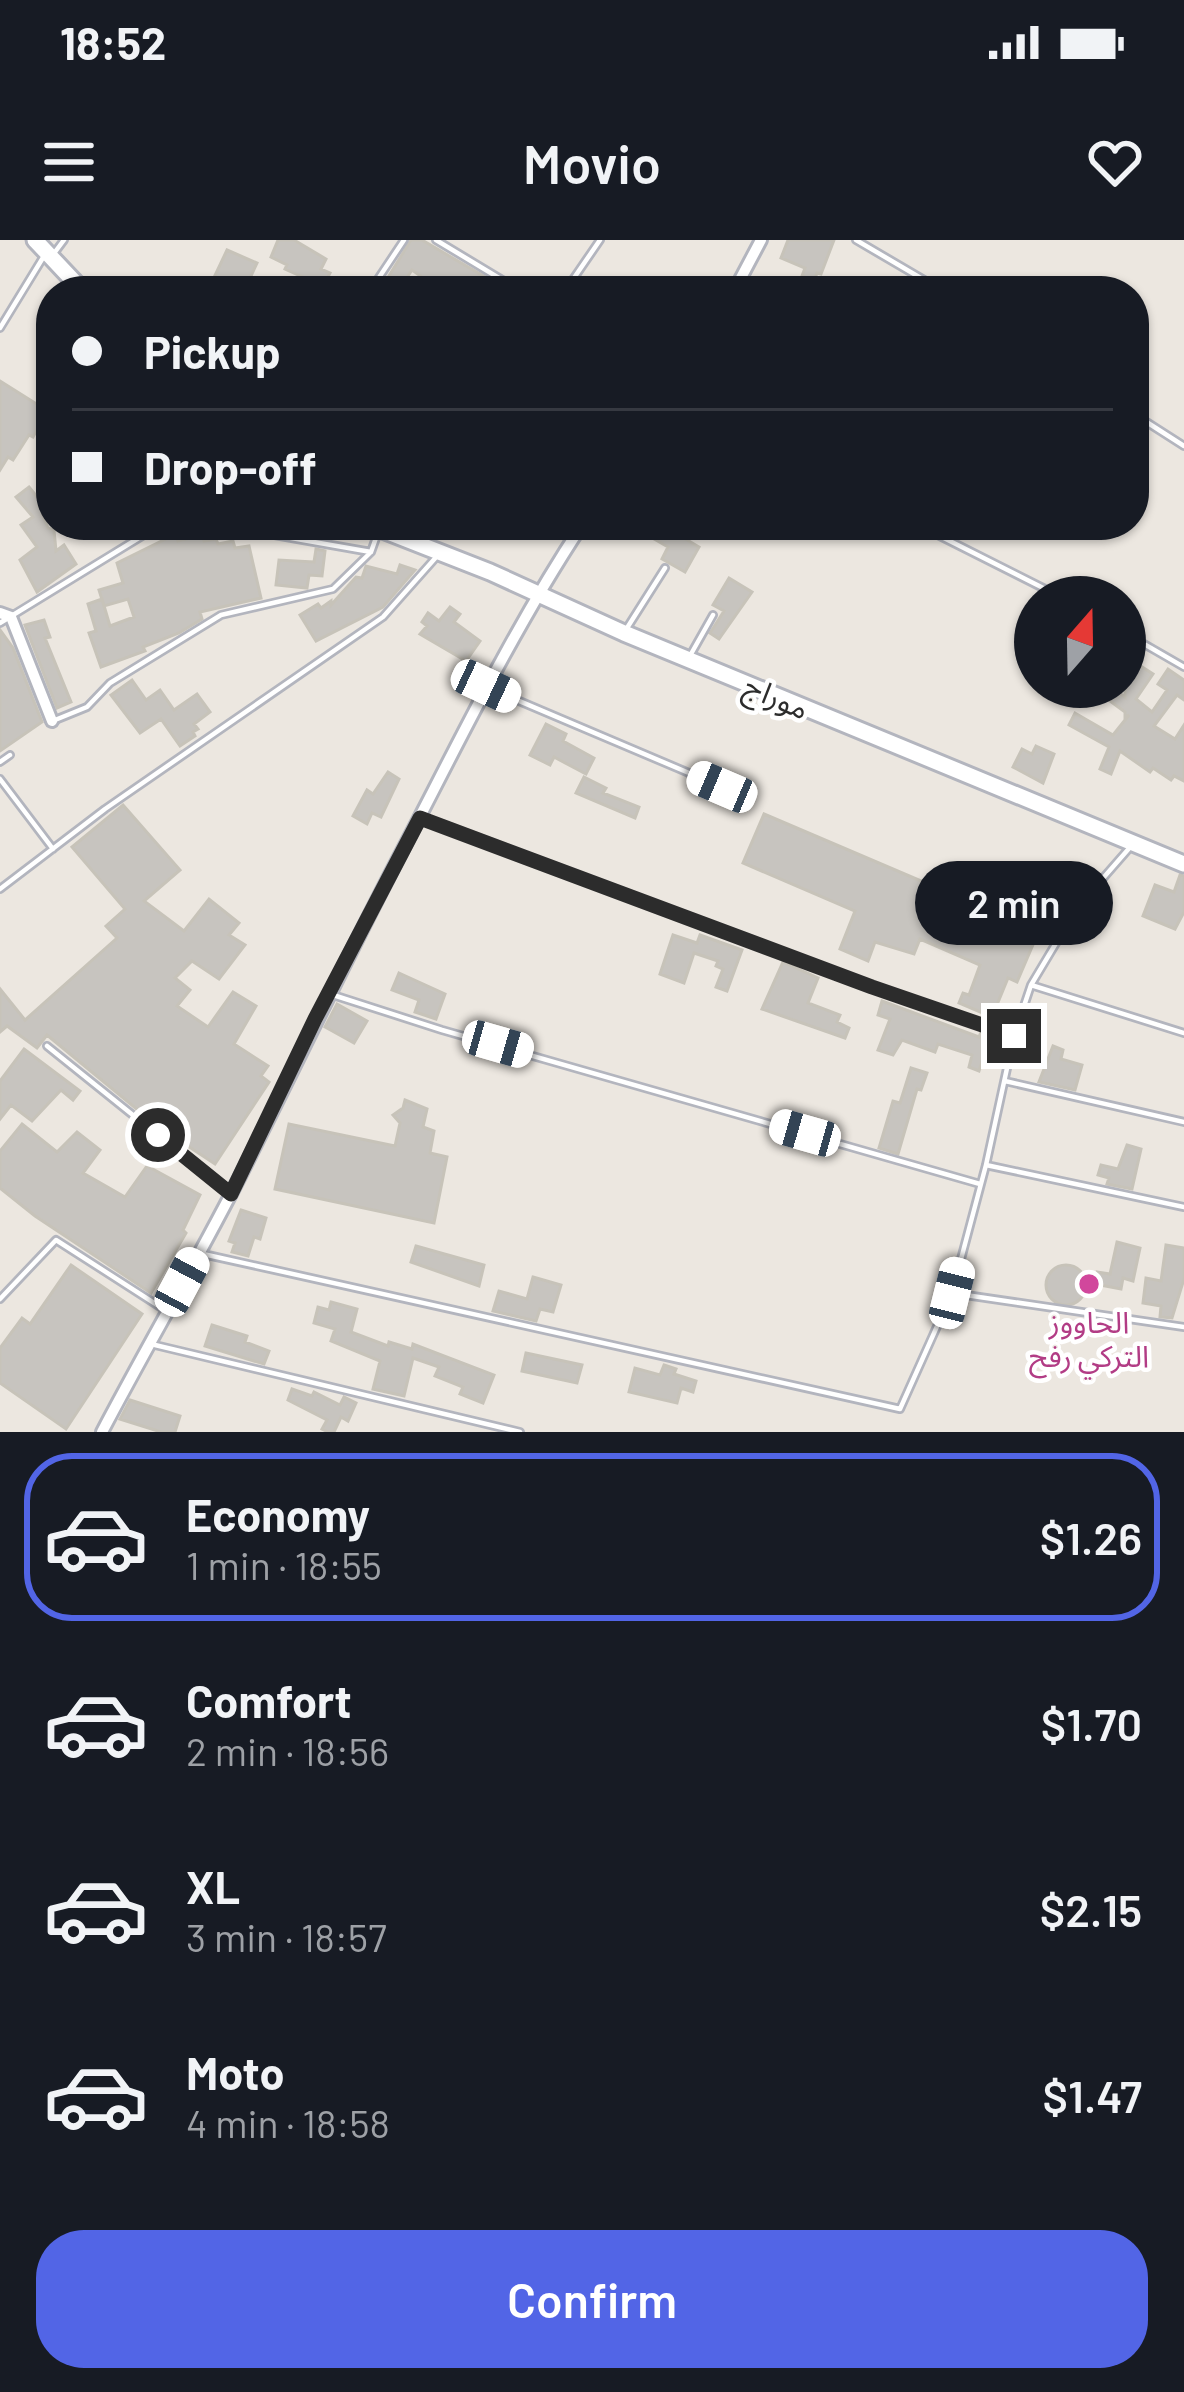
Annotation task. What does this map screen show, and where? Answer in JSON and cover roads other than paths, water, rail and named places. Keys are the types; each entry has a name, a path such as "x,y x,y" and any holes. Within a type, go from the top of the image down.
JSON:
{"main road":[{"path":"44,249 69,276"},
{"name":"موراج","path":"409,540 1184,864"}],"street":[{"path":"742,276 761,240"},
{"path":"102,1432 231,1194 486,686 572,540"},
{"path":"4,618 52,721"}],"lane":[{"path":"0,328 44,249 64,240"},
{"path":"380,276 404,240"},
{"path":"436,240 496,276"},
{"path":"576,276 600,240"},
{"path":"856,240 917,276"},
{"path":"1149,424 1184,446"},
{"path":"4,618 135,540"},
{"path":"303,540 371,552"},
{"path":"52,721 87,707 110,683 221,615 333,589 371,552 372,540"},
{"path":"948,540 1019,576"},
{"path":"0,889 383,617 441,552"},
{"path":"624,633 665,568"},
{"path":"688,659 713,615"},
{"path":"1146,645 1184,667"},
{"path":"486,686 722,787"},
{"path":"0,761 10,755"},
{"path":"0,779 53,849"},
{"path":"420,818 1014,1036"},
{"path":"197,1253 900,1409 952,1293 1014,1036 1031,985 1077,908 1132,844"},
{"path":"1031,985 1184,1033"},
{"path":"328,993 980,1184"},
{"path":"47,1046 231,1194"},
{"path":"1004,1081 1184,1122"},
{"path":"986,1165 1184,1207"},
{"path":"0,1299 56,1240 167,1311"},
{"path":"952,1293 1184,1327"},
{"path":"149,1343 520,1432"}],"place":[{"name":"الحاووز التركي رفح","path":"1089,1284"}]}
